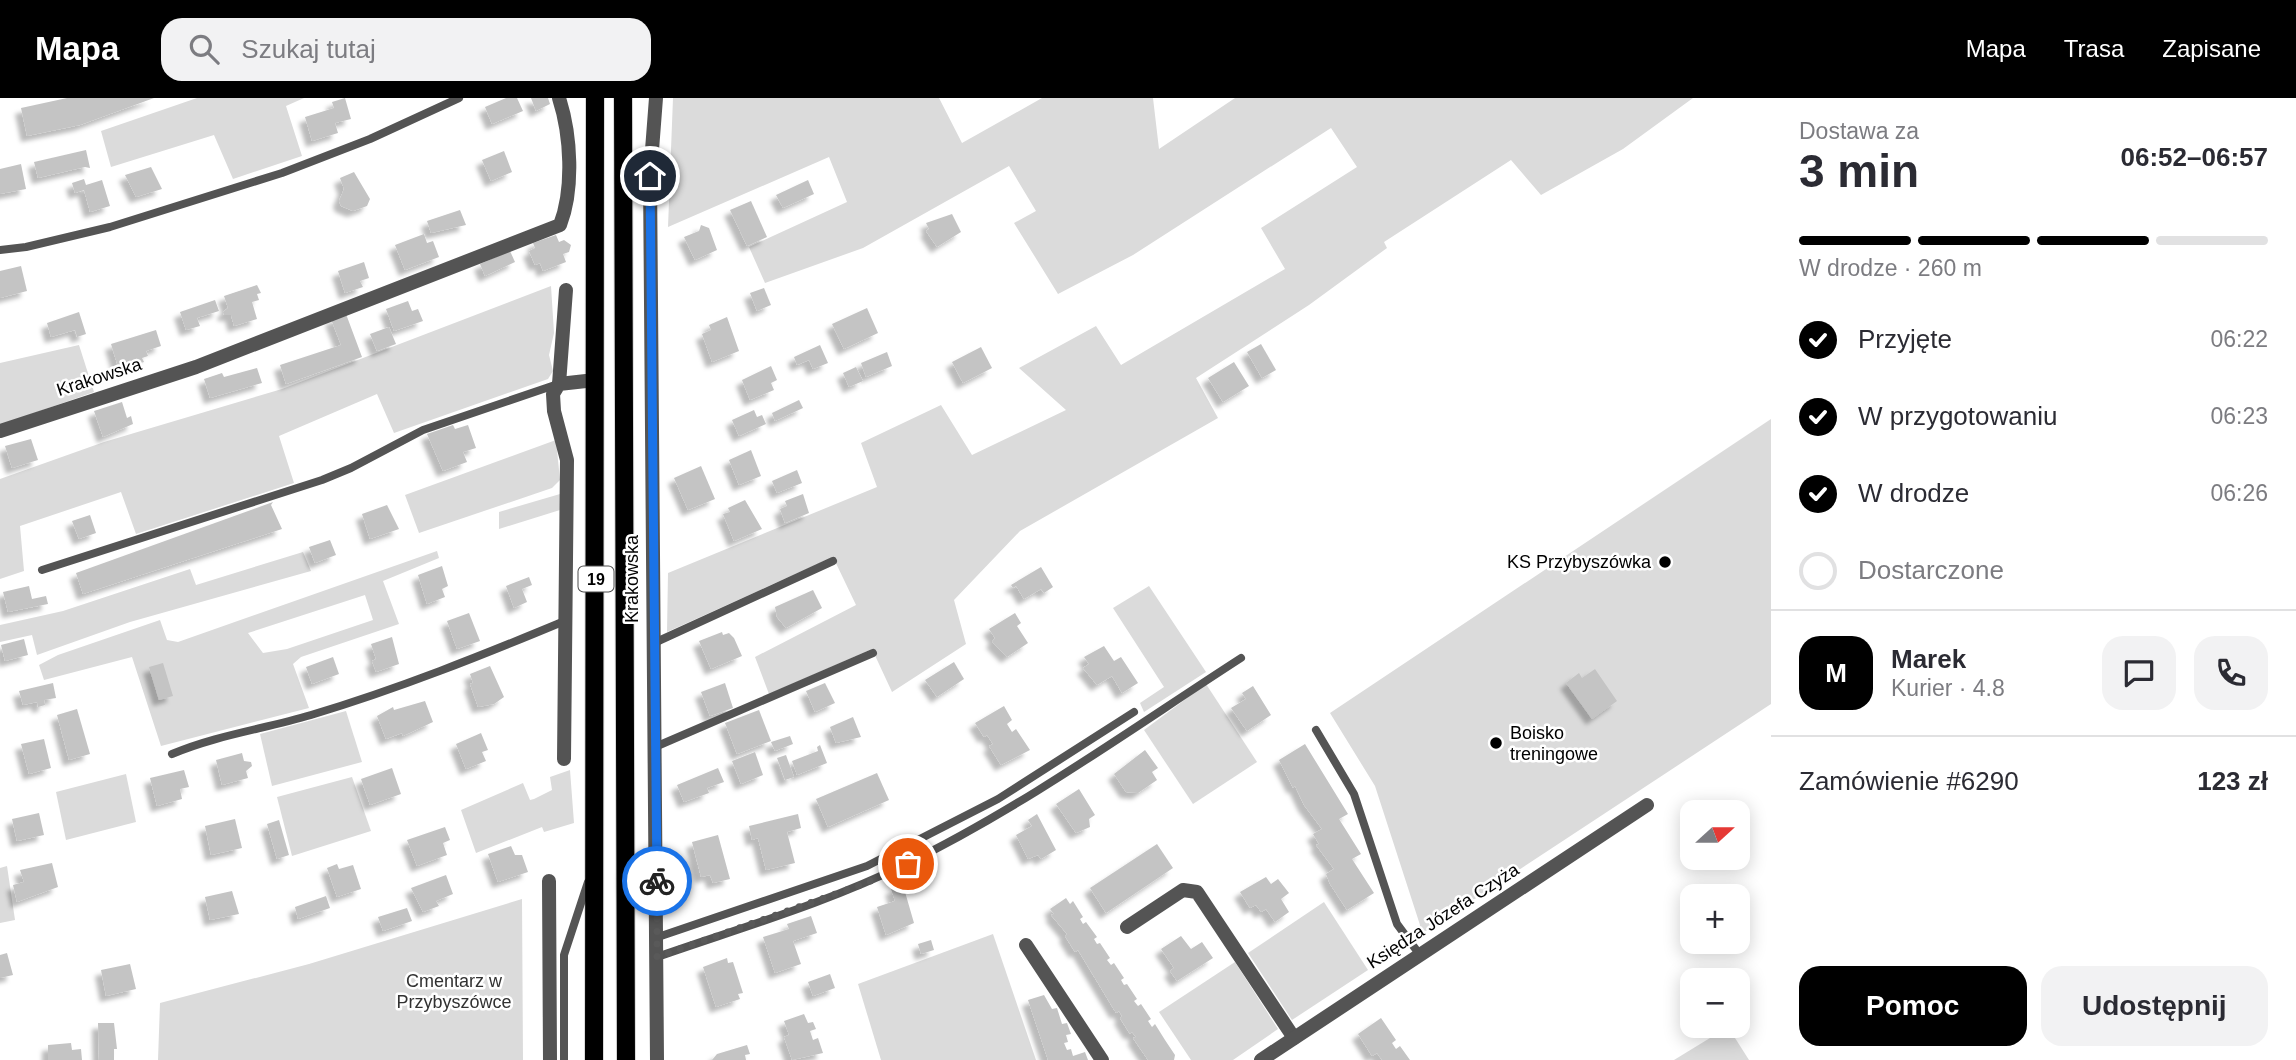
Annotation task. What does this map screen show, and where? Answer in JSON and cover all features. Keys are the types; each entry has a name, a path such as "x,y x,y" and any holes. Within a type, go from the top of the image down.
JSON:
{"main road":[{"name":"Krakowska","path":"594,1060 595,98"},
{"name":"Krakowska","path":"623,98 626,1060"}],"street":[{"name":"Krakowska","path":"0,431 196,367 560,225 567,206 566,135 559,98"},
{"name":"Krakowska","path":"656,98 650,176 657,1060"},
{"path":"564,759 567,460 554,411 553,394 559,384 566,290"},
{"path":"559,384 595,380"},
{"name":"Księdza Józefa Czyża","path":"1261,1060 1647,805"},
{"path":"549,881 550,1060"},
{"path":"1127,927 1183,890 1197,892 1294,1038"},
{"path":"1026,945 1102,1060"}],"lane":[{"path":"0,250 26,247 110,227 270,177 370,139 458,98"},
{"path":"42,570 322,480 424,430 559,384"},
{"path":"654,643 833,561"},
{"path":"172,754 200,742 310,715 431,675 567,620"},
{"path":"655,747 873,653"},
{"path":"657,957 861,885 908,864 992,818 1241,658"},
{"path":"657,937 832,880 880,860 998,799 1134,712"},
{"path":"1316,730 1354,794 1397,924 1420,955"},
{"path":"550,991 596,856"},
{"path":"564,955 564,1060"}],"green space":[{"path":"197,98 304,98 286,106 302,156 233,179 214,135 111,167 101,131"},
{"path":"673,98 939,98 962,143 1042,98 1153,98 1159,149 1235,98 1693,98 1623,149 1541,195 1511,160 1384,242 1387,248 1309,305 1196,378 1218,418 1020,531 954,600 966,644 892,692 872,649 769,694 755,657 856,605 833,557 667,632 668,573 877,487 861,443 941,405 972,455 1066,410 1019,368 1096,326 1121,365 1285,269 1261,228 1357,167 1331,128 1133,255 1058,294 1014,223 1036,211 1009,166 863,248 765,283 749,247 847,202 829,157 668,227"},
{"path":"551,286 554,333 549,355 553,371 548,379 394,433 377,394 279,436 294,483 136,534 121,492 20,526 24,571 0,579 0,479 104,442 282,389"},
{"path":"79,345 94,392 0,425 0,363"},
{"name":"KS Przybyszówka","path":"1771,419 1771,704 1417,937 1420,925 1375,786 1330,713"},
{"path":"556,440 560,480 552,488 419,533 405,495"},
{"path":"560,494 560,510 499,529 499,512"},
{"path":"437,551 439,558 383,581 399,624 301,657 293,664 309,708 161,746 132,657 44,680 39,665 58,655 160,620 167,640 178,642","holes":["365,595 373,620 287,649 263,653 248,633"]},
{"path":"303,552 311,571 130,622 37,655 32,635 0,642 0,625 63,611 190,569 196,585"},
{"path":"1149,586 1206,672 1144,712 1140,703 1164,687 1113,608"},
{"path":"1206,684 1257,762 1193,804 1144,730"},
{"path":"346,711 362,762 272,786 260,734"},
{"path":"570,770 574,823 544,832 542,827 476,853 461,810 523,783 530,800 534,799 552,790 550,777"},
{"path":"126,774 136,822 66,840 56,792"},
{"path":"352,777 371,831 292,856 277,797"},
{"path":"7,866 15,920 0,923 0,868"},
{"name":"Cmentarz w Przybyszówce","path":"522,899 523,1060 158,1060 160,1003 309,964"},
{"path":"1324,902 1368,970 1292,1020 1248,953"},
{"path":"993,934 1036,1060 881,1060 858,984"},
{"path":"1235,962 1278,1029 1233,1060 1191,1060 1159,1012"},
{"path":"1710,1038 1735,1038 1749,1060 1674,1060"}],"building":[{"path":"67,98 154,98 80,125 27,136 21,108"},
{"path":"345,98 351,119 335,123 338,133 312,141 305,117 334,108 332,102"},
{"path":"506,98 517,98 523,111 492,124 485,107"},
{"path":"531,98 548,98 550,104 536,111"},
{"path":"86,150 90,168 38,178 34,162"},
{"path":"504,151 512,172 491,181 482,160"},
{"path":"21,164 26,189 0,194 0,169"},
{"path":"151,167 162,189 136,197 125,175"},
{"path":"354,172 370,199 367,206 353,211 341,206 339,201 344,189 340,178"},
{"path":"84,179 86,185 102,180 110,206 90,212 84,190 75,193 72,183"},
{"path":"808,180 814,194 783,208 776,195"},
{"path":"751,201 767,237 747,246 730,210"},
{"path":"460,210 466,225 431,233 427,221"},
{"path":"952,214 961,232 937,247 926,231 929,229 926,223"},
{"path":"701,225 709,228 717,250 695,260 684,237 699,231"},
{"path":"424,234 427,243 433,241 439,257 405,270 395,245"},
{"path":"556,235 559,242 564,240 571,245 569,252 563,254 566,262 543,271 540,263 535,265 529,251 535,248 533,243"},
{"path":"510,251 515,262 485,276 480,264"},
{"path":"364,262 369,278 360,281 363,287 345,293 338,271"},
{"path":"21,266 27,291 0,298 0,271"},
{"path":"257,285 261,293 257,294 259,300 252,302 257,319 234,326 231,315 224,315 223,312 228,308 224,296"},
{"path":"764,288 771,305 757,311 750,293"},
{"path":"215,300 219,311 197,318 200,326 186,330 180,312"},
{"path":"408,301 412,311 418,309 423,321 394,331 386,309"},
{"path":"867,308 878,333 844,349 832,324"},
{"path":"79,312 86,334 77,337 75,330 51,337 47,323"},
{"path":"346,314 362,357 286,384 280,365 341,345 331,319"},
{"path":"727,317 739,351 712,362 702,334 711,330 709,325"},
{"path":"389,327 396,344 377,351 370,334"},
{"path":"156,330 161,346 146,351 148,356 142,358 144,362 119,370 111,344"},
{"path":"1261,344 1276,370 1262,378 1247,352"},
{"path":"820,345 828,363 813,369 809,360 797,365 794,357"},
{"path":"981,347 992,368 963,383 952,362"},
{"path":"887,352 892,366 866,377 861,363"},
{"path":"1234,362 1249,386 1223,402 1208,378"},
{"path":"771,366 777,380 771,383 774,390 750,400 742,380"},
{"path":"856,367 863,381 849,387 843,373"},
{"path":"257,368 262,383 210,398 204,379 222,373 224,377"},
{"path":"799,400 803,408 775,421 772,413"},
{"path":"122,402 127,418 131,416 133,424 103,437 94,411"},
{"path":"754,410 757,417 762,415 766,424 739,436 732,420"},
{"path":"453,425 455,429 468,425 476,448 463,452 467,462 443,471 427,434"},
{"path":"31,439 38,460 12,468 5,446"},
{"path":"751,450 761,476 739,485 729,460"},
{"path":"701,466 715,499 688,510 674,478"},
{"path":"797,470 802,483 777,493 772,481"},
{"path":"803,494 809,513 785,523 780,509 787,506 785,501"},
{"path":"745,500 762,529 734,541 723,514 730,512 728,508"},
{"path":"273,502 271,505 282,529 83,594 76,573"},
{"path":"387,505 399,529 370,539 362,514"},
{"path":"90,515 96,533 79,539 72,521"},
{"path":"330,540 336,555 315,563 309,547"},
{"path":"442,566 448,586 442,589 445,597 427,604 418,575"},
{"path":"1041,567 1053,587 1044,593 1041,589 1024,599 1016,586 1013,588 1011,585"},
{"path":"529,577 532,585 522,589 527,602 514,608 506,586"},
{"path":"29,586 32,599 46,596 48,604 8,612 3,592"},
{"path":"813,590 822,608 786,628 777,617 775,607"},
{"path":"469,613 480,641 457,649 447,621"},
{"path":"1015,613 1021,623 1017,626 1028,643 1007,657 992,642 995,638 989,629"},
{"path":"722,632 723,635 729,633 734,638 742,656 711,669 699,641"},
{"path":"392,637 399,664 376,672 372,661 376,659 371,644"},
{"path":"24,639 28,655 5,661 1,645"},
{"path":"1104,646 1114,661 1121,657 1138,683 1122,693 1112,676 1097,685 1083,668 1089,664 1084,657"},
{"path":"333,657 339,674 312,684 306,667"},
{"path":"954,662 964,679 937,697 925,680"},
{"path":"163,663 173,696 159,700 149,667"},
{"path":"490,666 504,697 494,704 478,707 470,684 473,683 470,674"},
{"path":"1595,669 1617,701 1592,719 1566,683 1579,673 1582,678"},
{"path":"53,683 56,698 44,700 45,705 38,707 37,702 23,705 19,691"},
{"path":"725,683 733,708 710,716 701,692"},
{"path":"825,683 835,703 815,712 806,691"},
{"path":"1253,686 1271,715 1247,731 1231,708 1246,699 1242,693"},
{"path":"425,701 433,722 403,736 402,733 386,739 377,716 393,707 394,710"},
{"path":"1004,706 1012,720 1007,724 1012,732 1016,729 1030,750 1001,765 989,746 993,744 987,735 984,737 975,723"},
{"path":"77,709 90,754 69,760 57,715"},
{"path":"759,710 771,741 737,754 725,723"},
{"path":"853,717 861,737 836,743 830,727"},
{"path":"481,733 488,750 482,752 486,761 466,769 456,744"},
{"path":"790,736 793,744 775,751 771,742"},
{"path":"44,739 51,768 29,774 21,744"},
{"path":"1305,744 1348,814 1339,819 1361,854 1352,859 1374,893 1347,910 1326,874 1334,869 1316,845 1319,844 1313,834 1322,829 1304,805 1295,786 1293,788 1279,760"},
{"path":"820,745 827,763 797,775 792,761 818,751 817,747"},
{"path":"1145,750 1158,768 1152,772 1157,780 1138,793 1126,792 1114,774"},
{"path":"755,752 763,775 741,784 732,761"},
{"path":"242,753 244,761 251,762 252,766 246,771 248,778 222,785 216,760"},
{"path":"786,755 794,777 785,780 777,758"},
{"path":"392,768 401,794 370,805 361,779"},
{"path":"718,768 724,782 707,788 709,793 684,802 677,785"},
{"path":"184,770 189,787 180,789 182,799 157,806 150,778"},
{"path":"877,773 889,800 828,827 816,799"},
{"path":"1079,789 1095,815 1089,819 1090,827 1076,833 1056,804"},
{"path":"39,813 44,835 17,841 12,819"},
{"path":"798,814 801,828 787,832 795,863 766,870 758,838 752,840 749,826"},
{"path":"1037,814 1056,850 1041,859 1038,855 1028,859 1016,835 1032,826 1028,820"},
{"path":"235,819 242,848 211,855 205,826"},
{"path":"279,820 289,855 277,859 267,824"},
{"path":"445,827 450,840 443,843 447,855 417,866 407,840"},
{"path":"718,835 730,879 713,883 710,875 701,877 692,842"},
{"path":"1157,844 1173,868 1106,913 1090,888"},
{"path":"511,846 515,855 522,855 528,872 498,882 488,854"},
{"path":"52,863 58,887 17,902 13,885 24,882 20,870"},
{"path":"337,864 339,869 353,865 361,889 337,897 327,868"},
{"path":"446,875 453,894 436,901 439,906 423,912 411,888"},
{"path":"1266,877 1271,884 1278,879 1289,893 1281,899 1289,912 1275,922 1266,909 1261,912 1256,905 1250,908 1240,892"},
{"path":"903,885 914,923 886,935 877,907 895,901 891,889"},
{"path":"232,891 239,914 210,920 205,897"},
{"path":"326,896 330,908 298,919 295,907"},
{"path":"1066,898 1070,904 1073,901 1083,917 1080,919 1083,924 1086,922 1097,937 1094,939 1097,944 1100,943 1110,958 1107,960 1111,965 1114,963 1124,978 1121,980 1137,999 1134,1001 1138,1006 1141,1004 1151,1019 1148,1021 1152,1027 1155,1024 1175,1055 1174,1060 1148,1060 1133,1038 1136,1037 1132,1032 1130,1034 1120,1018 1122,1016 1119,1011 1116,1013 1078,950 1075,952 1065,936 1067,934 1051,915 1054,914 1050,909"},
{"path":"407,908 412,921 383,931 378,917"},
{"path":"811,916 817,933 793,941 801,964 775,973 763,937 789,929 787,924"},
{"path":"1181,936 1191,949 1202,942 1213,958 1177,981 1170,971 1174,968 1161,949"},
{"path":"931,940 934,950 921,954 918,944"},
{"path":"7,953 13,975 0,978 0,955"},
{"path":"727,958 728,963 733,962 743,993 738,994 740,999 716,1007 703,967"},
{"path":"130,964 136,989 106,996 101,970"},
{"path":"830,974 835,988 813,996 808,982"},
{"path":"1044,995 1052,1009 1057,1008 1062,1024 1067,1023 1071,1034 1066,1035 1068,1042 1064,1043 1067,1050 1071,1049 1073,1056 1085,1052 1088,1060 1048,1060 1028,1000"},
{"path":"804,1014 808,1023 813,1022 816,1029 810,1031 813,1040 818,1038 823,1053 792,1060 784,1037 789,1035 784,1021"},
{"path":"1381,1018 1396,1040 1392,1043 1396,1049 1400,1046 1410,1060 1382,1060 1377,1053 1372,1056 1358,1034"},
{"path":"98,1023 114,1023 117,1049 114,1049 114,1060 99,1060"},
{"path":"71,1043 72,1050 81,1049 82,1060 48,1060 48,1045"},
{"path":"747,1045 750,1054 745,1055 746,1060 712,1060 717,1054"}],"way so far":[{"path":"657,881 657,957 861,885 908,864"}],"place":[{"name":"KS Przybyszówka","path":"1665,562"},
{"name":"Boisko treningowe","path":"1496,743"}],"route":[{"path":"650,176 653,238 653,585 657,881"}]}
